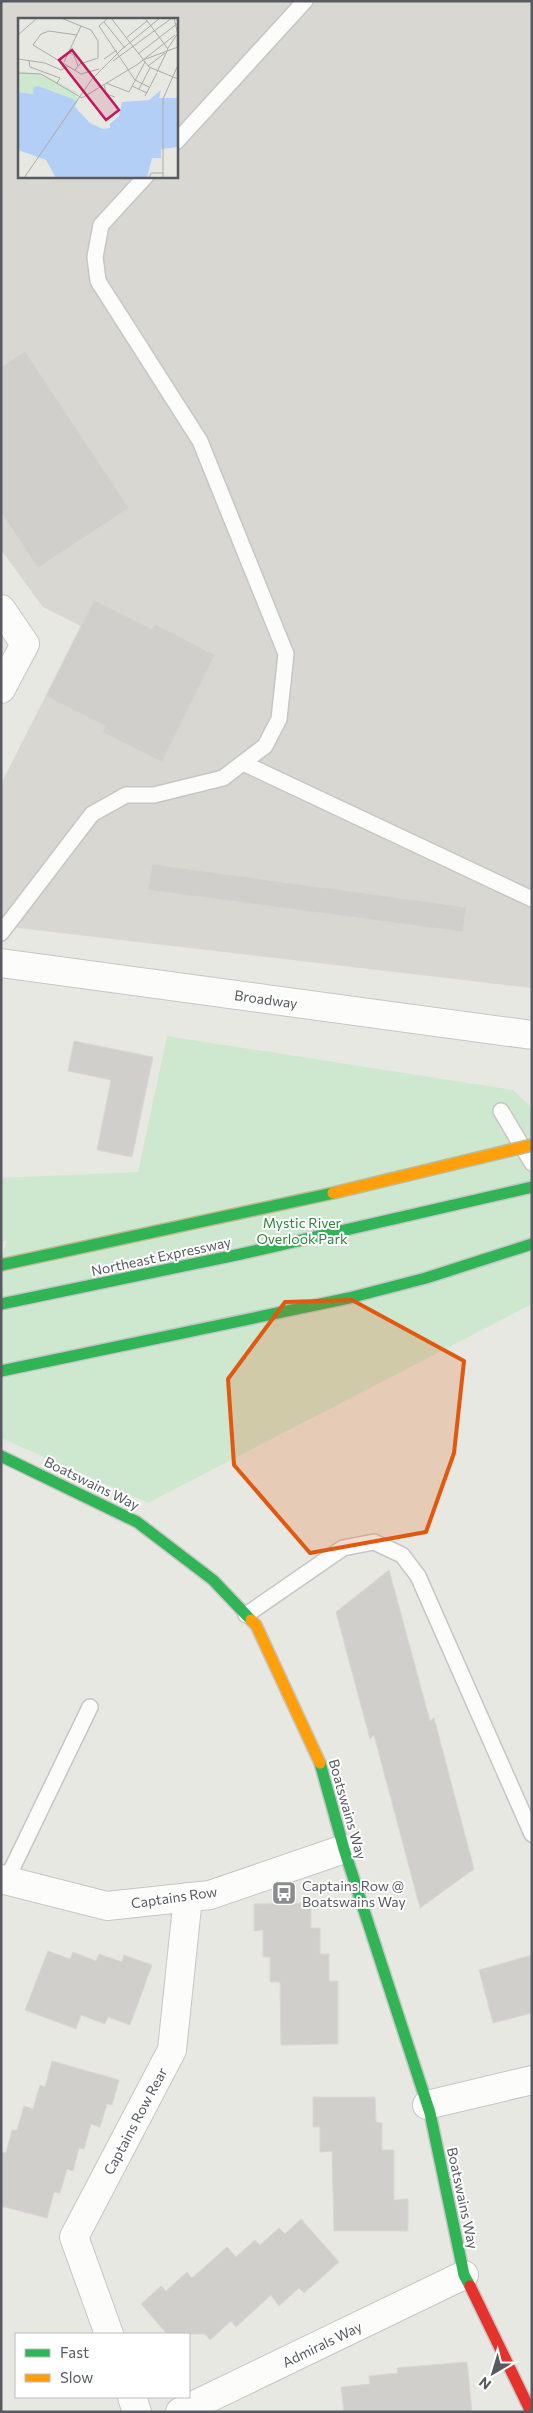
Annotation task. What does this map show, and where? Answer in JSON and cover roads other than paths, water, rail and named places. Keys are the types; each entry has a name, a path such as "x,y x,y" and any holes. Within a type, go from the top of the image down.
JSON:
{"main road":[{"path":"1,1265 331,1193 532,1145"},
{"name":"Northeast Expressway","path":"1,1303 241,1254 532,1186"},
{"path":"1,1371 349,1298 426,1278 532,1244"},
{"name":"Boatswains Way","path":"1,1456 137,1522 213,1580 256,1625 319,1761 344,1849 427,2105 464,2276 531,2412"}],"street":[{"path":"1,610 25,644 1,689"},
{"name":"Broadway","path":"1,963 532,1035"},
{"name":"Captains Row","path":"4,1880 107,1906 210,1895 344,1849"},
{"name":"Captains Row Rear","path":"109,2333 74,2236 172,2050 188,1897"},
{"path":"427,2105 532,2080"},
{"name":"Admirals Way","path":"180,2412 464,2276"},
{"path":"132,2398 137,2412"}],"lane":[{"path":"178,140 305,1"},
{"path":"1,933 92,814 126,795 154,795 223,778 265,746 279,719 286,654 200,441 98,281 95,257 101,226 144,178"},
{"path":"243,763 532,899"},
{"path":"501,1111 532,1163"},
{"path":"246,1615 343,1548 374,1542 402,1555 418,1576 532,1834"},
{"path":"4,1880 90,1707"}],"place":[{"name":"Captains Row @ Boatswains Way","path":"284,1893"}],"park label":[{"name":"Mystic River Overlook Park","path":"302,1230"}]}
